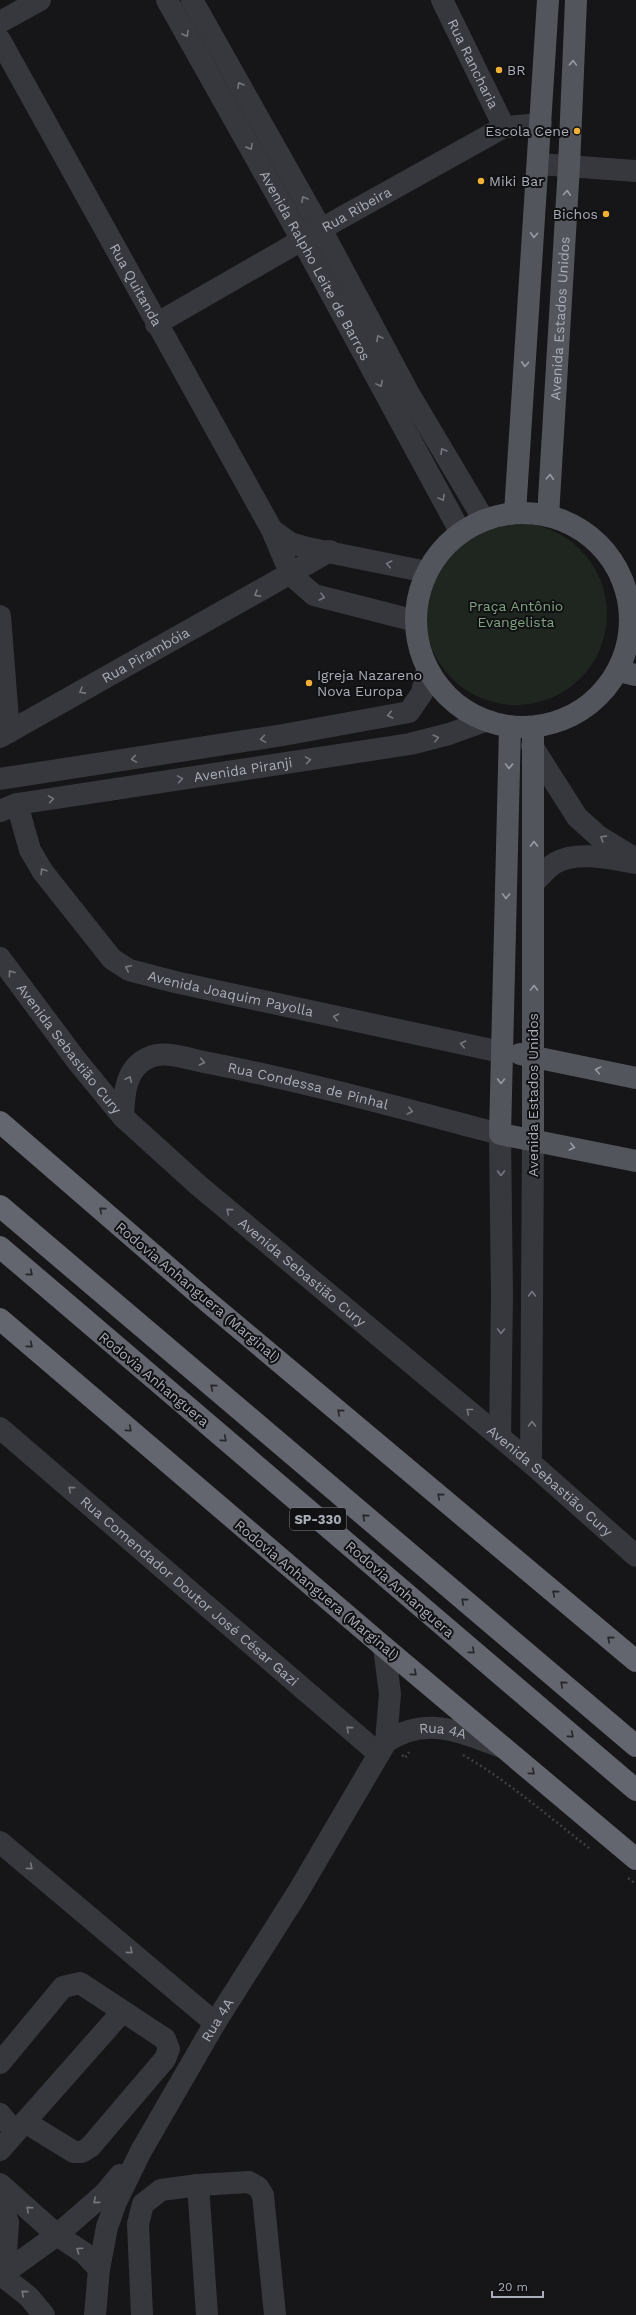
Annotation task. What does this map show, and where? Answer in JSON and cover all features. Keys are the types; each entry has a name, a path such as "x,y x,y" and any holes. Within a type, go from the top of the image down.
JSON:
{"highway":[{"name":"Rodovia Anhanguera (Marginal)","path":"0,1122 208,1302 636,1661"},
{"name":"SP-330","path":"0,1206 636,1746"},
{"name":"Rodovia Anhanguera","path":"0,1248 636,1790"},
{"name":"Rodovia Anhanguera (Marginal)","path":"0,1319 384,1648 502,1747 629,1866"}],"main road":[{"path":"515,514 539,164 548,0"},
{"name":"Avenida Estados Unidos","path":"548,516 569,166 576,0"},
{"path":"515,514 548,516 582,530 608,554 626,586 633,623 627,647 627,673 596,699 567,718 532,736 510,727 485,720 459,707 441,690 427,669 419,645 416,621 419,596 427,572 442,551 460,533 484,520 515,514"},
{"path":"500,1134 510,727"},
{"name":"Avenida Estados Unidos","path":"532,736 534,882 533,1140"},
{"name":"Avenida Joaquim Payolla","path":"501,1052 533,1056 636,1078"},
{"name":"Rua Condessa de Pinhal","path":"500,1134 636,1161"}],"street":[{"path":"0,22 40,0"},
{"name":"Avenida Ralpho Leite de Barros","path":"167,0 302,240 460,533"},
{"name":"Avenida Ralpho Leite de Barros","path":"192,0 321,228 408,392 484,520"},
{"name":"Rua Rancharia","path":"442,0 504,127"},
{"name":"Rua Quitanda","path":"0,40 156,324 272,530 291,575"},
{"name":"Rua Ribeira","path":"156,324 321,228 504,127 541,124"},
{"path":"539,164 636,171"},
{"name":"Rua Quitanda","path":"272,530 290,543 427,572"},
{"name":"Rua Pirambóia","path":"4,735 291,575 330,551"},
{"path":"291,575 314,595 416,621"},
{"path":"0,616 4,735"},
{"name":"Avenida Piranji","path":"0,779 283,736 410,712 422,693 427,669"},
{"name":"Avenida Piranji","path":"8,808 410,744 450,734 485,720"},
{"path":"532,736 577,817 598,836 636,859"},
{"name":"Avenida Joaquim Payolla","path":"8,808 43,872 112,959 129,970 175,982 501,1052"},
{"path":"534,882 555,863 568,858 595,858 636,863"},
{"name":"Avenida Sebastião Cury","path":"0,958 77,1061 124,1117 198,1185 531,1463 636,1556"},
{"name":"Rua Condessa de Pinhal","path":"124,1117 124,1095 127,1081 136,1066 149,1057 164,1054 243,1070 500,1134"},
{"path":"500,1134 502,1296 500,1437"},
{"name":"Avenida Estados Unidos","path":"531,1463 533,1140"},
{"name":"Rua Comendador Doutor José César Gazi","path":"0,1428 382,1748"},
{"name":"Rua 4A","path":"382,1748 390,1694 384,1648"},
{"name":"Rua 4A","path":"95,2315 98,2269 107,2227 116,2202 140,2151 216,2023 298,1892 382,1748 401,1732 416,1728 435,1727 462,1733 502,1747"},
{"path":"0,1842 216,2023"},
{"path":"0,2063 63,1987 80,1983 165,2039 169,2049 165,2059 90,2147 82,2152 74,2152 20,2127 0,2114"},
{"path":"0,2150 122,2012"},
{"path":"2,2274 57,2235 104,2194 140,2151"},
{"path":"142,2315 138,2224 143,2204 161,2190 198,2185 249,2182 258,2187 263,2195 275,2315"},
{"path":"0,2184 57,2235 84,2253 98,2269"},
{"path":"198,2185 207,2315"},
{"path":"0,2199 8,2222 2,2274"},
{"path":"2,2274 29,2297 44,2315"}],"path":[{"path":"382,1748 405,1758 414,1748"},
{"path":"460,1754 481,1765 591,1849"},
{"path":"629,1866 636,1884"}],"green space":[{"name":"Praça Antônio Evangelista","path":"516,523 534,525 551,530 566,538 586,556 600,579 605,596 607,614 605,632 600,649 592,664 574,684 551,698 534,703 516,705 498,703 481,698 466,690 446,672 432,649 427,632 425,614 427,596 432,579 440,564 458,544 481,530 498,525"}],"place":[{"name":"BR","path":"499,70"},
{"name":"Escola Cene","path":"577,131"},
{"name":"Miki Bar","path":"481,181"},
{"name":"Bichos","path":"606,214"},
{"name":"Igreja Nazareno Nova Europa","path":"309,683"}]}
